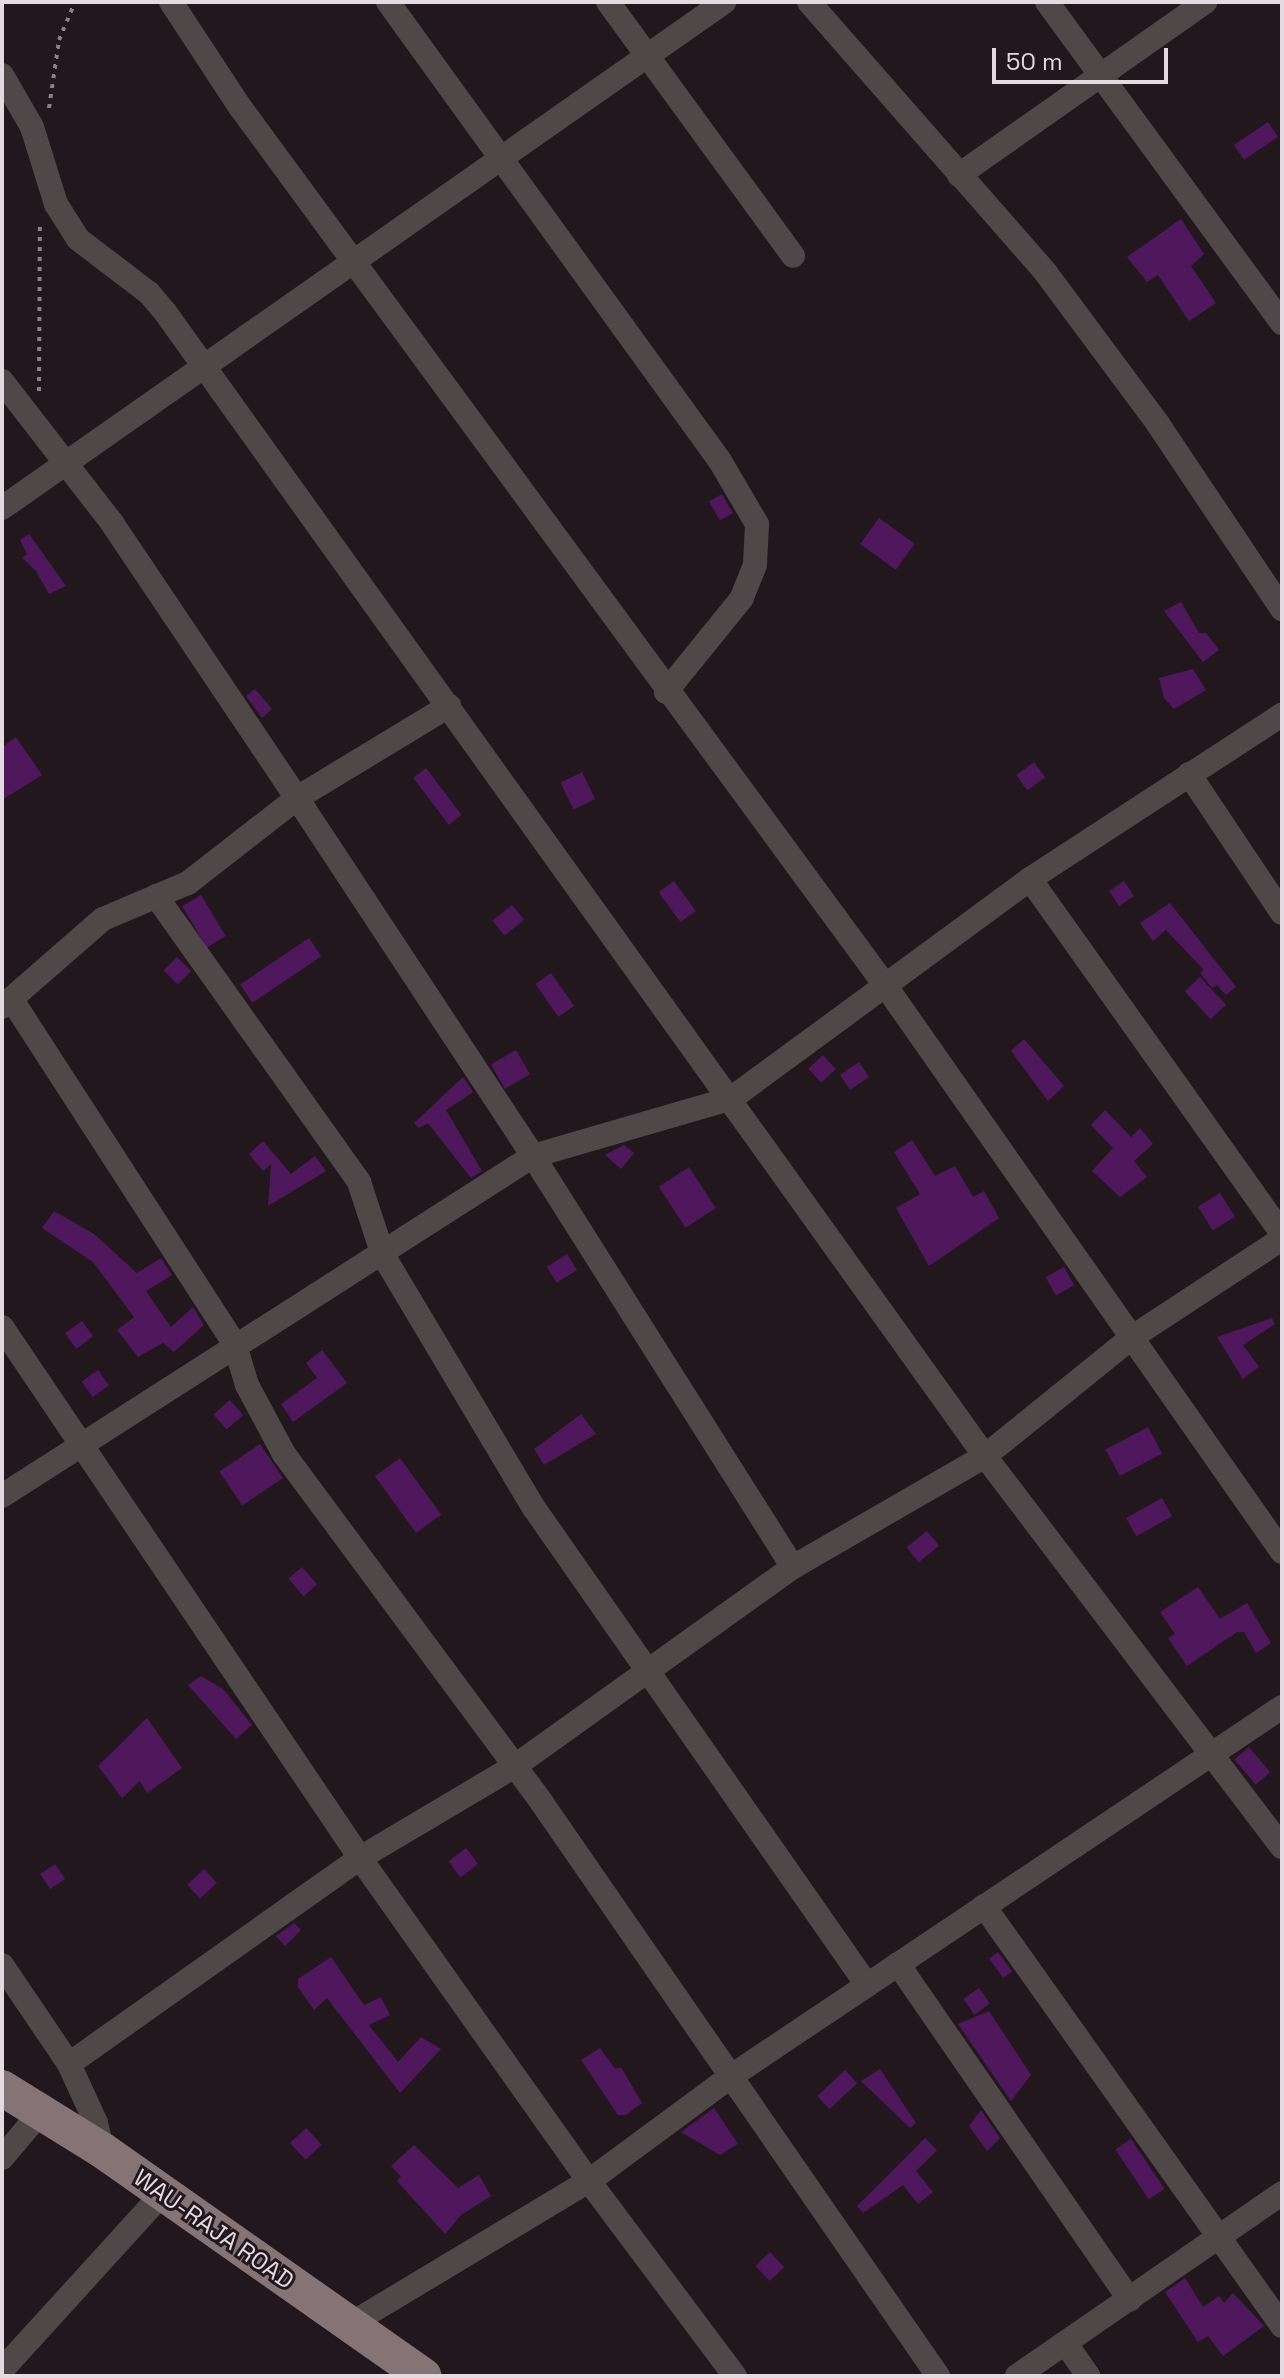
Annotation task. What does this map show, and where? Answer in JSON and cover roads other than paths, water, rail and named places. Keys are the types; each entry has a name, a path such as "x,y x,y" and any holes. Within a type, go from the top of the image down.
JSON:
{"main road":[{"name":"WAU-RAJA ROAD","path":"2,2088 102,2150 423,2376"}],"street":[{"path":"171,2 240,107 666,692 885,985 1282,1552"},
{"path":"388,2 720,461 757,524 755,565 742,598 666,692"},
{"path":"608,2 793,256"},
{"path":"2,508 498,156 648,59 724,2"},
{"path":"809,2 1046,273 1094,337 1282,609"},
{"path":"1047,2 1282,323"},
{"path":"959,175 1205,2"},
{"path":"2,75 32,127 56,204 78,239 149,293 204,364 732,1098 985,1456 1282,1847"},
{"path":"2,381 37,432 66,461 297,798 533,1156 793,1567"},
{"path":"449,706 297,798 188,883 103,919 7,1003 235,1345 247,1385 284,1454 515,1766 733,2075 938,2376"},
{"path":"2,1496 83,1447 235,1345 383,1255 533,1156 732,1098 1030,879 1282,715"},
{"path":"1189,774 1282,913"},
{"path":"69,2064 360,1858 515,1766 651,1672 793,1567 985,1456 1131,1338 1282,1236 1030,879"},
{"path":"156,896 359,1182 383,1255 534,1508 867,1985"},
{"path":"2,1327 360,1858 589,2181 735,2376"},
{"path":"349,2325 589,2181 733,2075 1282,1707"},
{"path":"984,1906 1222,2235 1282,2326"},
{"path":"898,1964 1130,2300"},
{"path":"2,1965 69,2064 96,2123 102,2150"},
{"path":"2,2158 40,2113"},
{"path":"2,2370 163,2193"},
{"path":"1017,2376 1282,2193"},
{"path":"1066,2344 1088,2376"}]}
